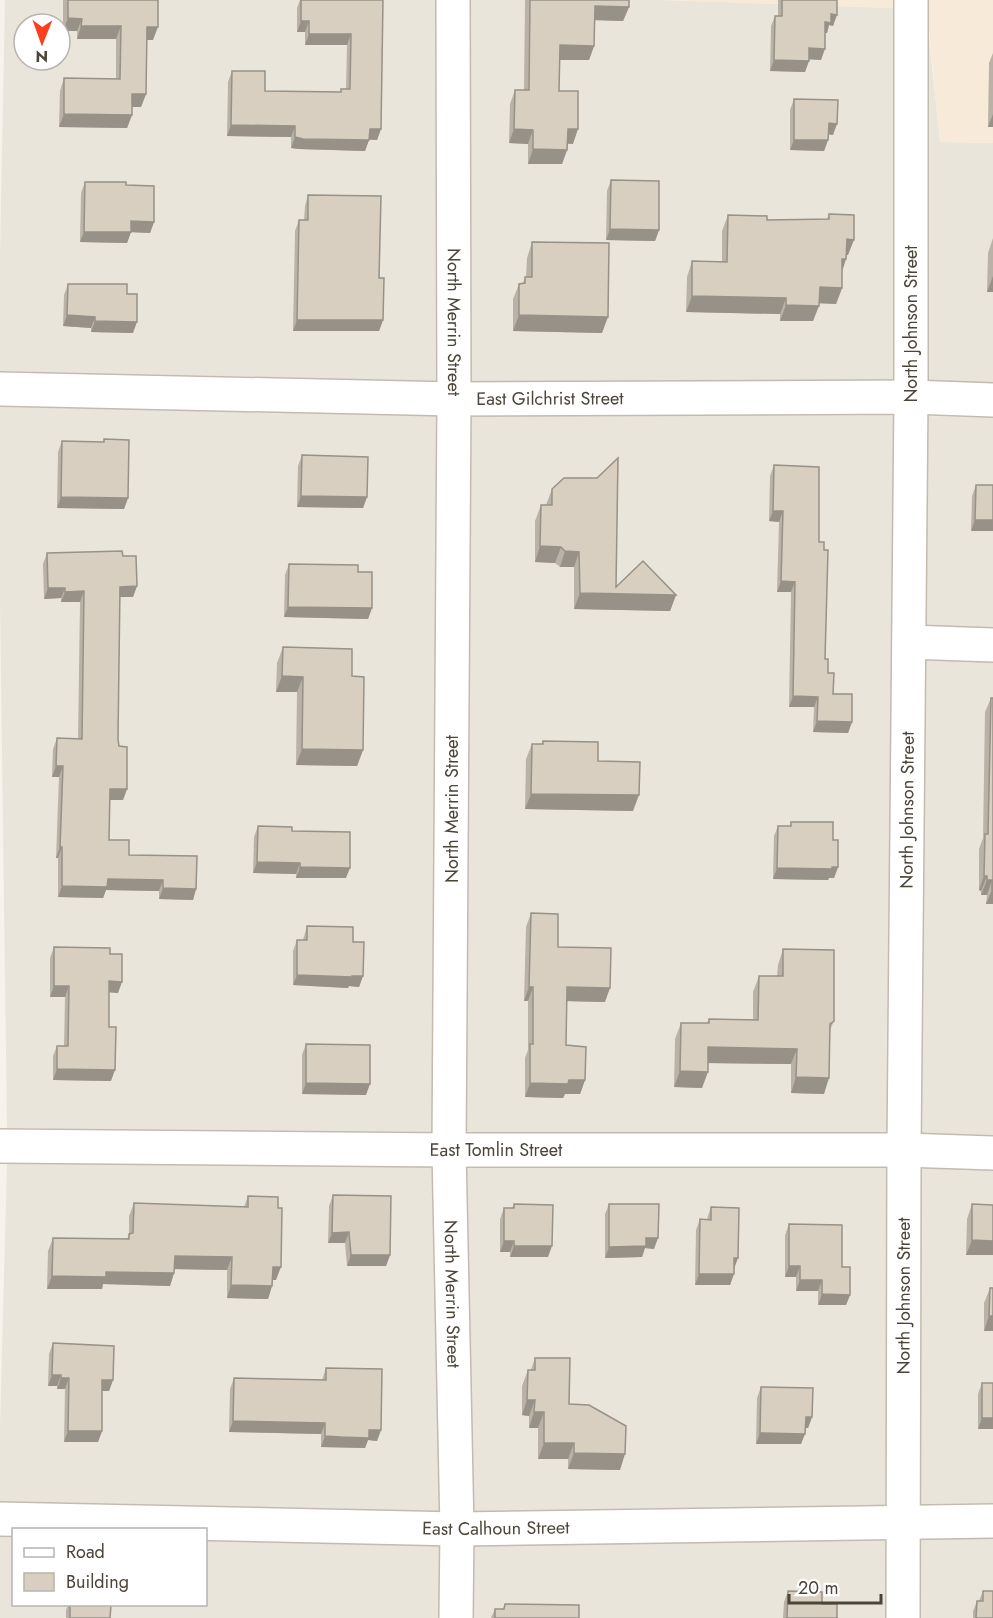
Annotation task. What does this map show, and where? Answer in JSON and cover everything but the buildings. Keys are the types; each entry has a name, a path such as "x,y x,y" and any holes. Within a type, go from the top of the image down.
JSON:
{"street":[{"name":"North Merrin Street","path":"453,0 454,399 449,1150 457,1529 456,1618"},
{"name":"North Johnson Street","path":"903,1618 904,1150 911,397 910,0"},
{"name":"East Gilchrist Street","path":"0,389 454,399 911,397 993,400"},
{"path":"909,642 993,645"},
{"name":"East Tomlin Street","path":"0,1146 449,1150 904,1150 993,1153"},
{"name":"East Calhoun Street","path":"0,1519 457,1529 993,1521"}],"shaded area":[{"path":"5,0 437,0 438,381 0,371"},
{"path":"469,0 662,0 895,8 895,380 470,381"},
{"path":"662,0 895,0 895,8"},
{"path":"926,0 993,0 993,143 940,142"},
{"path":"926,10 940,142 993,143 993,383 927,380"},
{"path":"0,407 438,416 434,1132 7,1128 0,600"},
{"path":"895,415 889,1133 465,1132 470,416"},
{"path":"926,416 993,418 993,1135 920,1133"},
{"path":"7,1164 434,1167 441,1511 0,1501"},
{"path":"465,1168 889,1168 888,1505 473,1511"},
{"path":"920,1168 993,1170 993,1503 919,1504"},
{"path":"0,1537 12,1537 12,1606 207,1606 207,1541 441,1546 440,1618 0,1618"},
{"path":"919,1539 993,1539 993,1618 918,1618"},
{"path":"888,1540 887,1618 472,1618 473,1546"}]}
